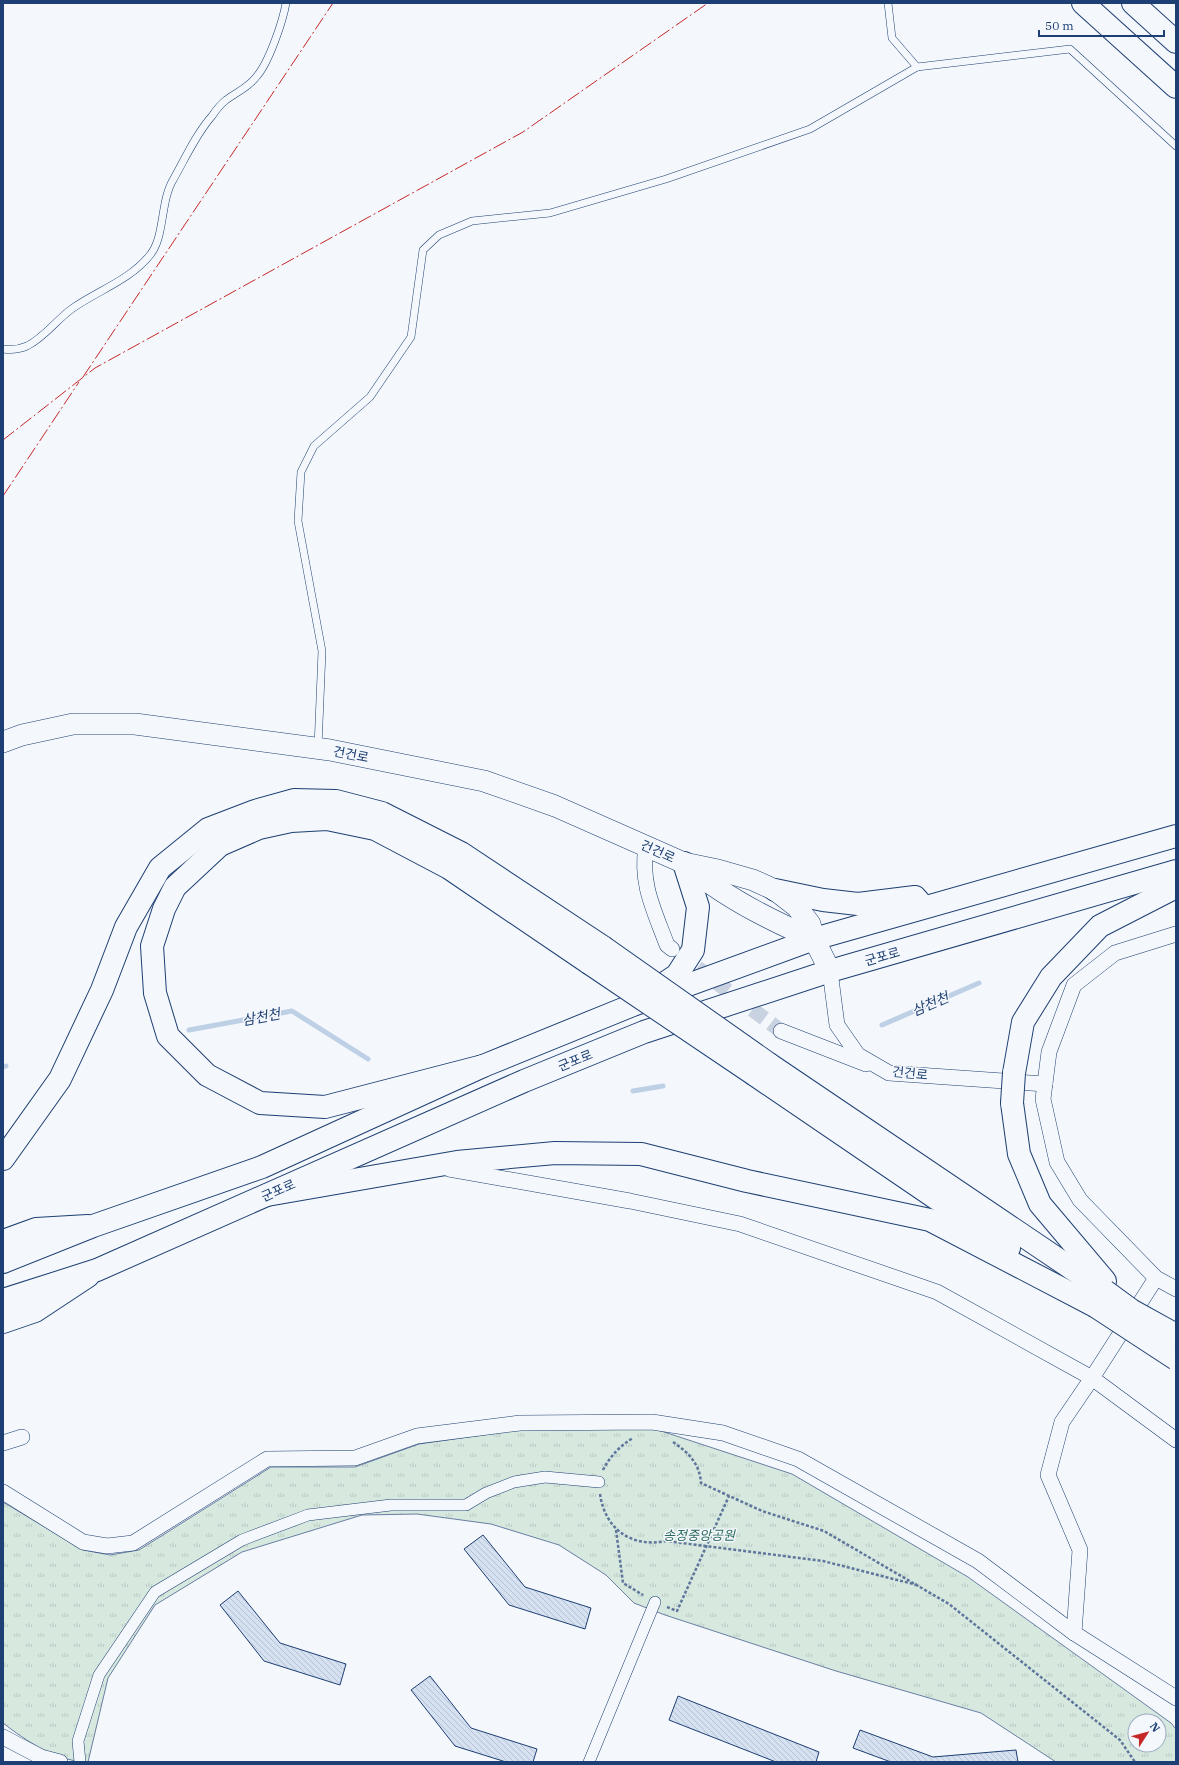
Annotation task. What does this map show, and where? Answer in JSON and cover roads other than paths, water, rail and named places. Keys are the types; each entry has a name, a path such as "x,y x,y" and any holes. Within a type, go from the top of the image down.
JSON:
{"main road":[{"path":"1083,3 1176,87"},
{"path":"1133,3 1176,42"},
{"name":"건건로","path":"3,742 22,735 73,724 135,724 318,749 484,781 556,806 684,863 718,870 753,880 775,890 797,907 810,924 814,939 830,971"},
{"path":"3,1159 60,1079 102,990 126,927 160,868 208,829 255,811 294,800 336,801 382,813 461,852 596,955 1100,1299 1176,1359"},
{"path":"483,1066 325,1107 260,1103 207,1075 168,1036 155,993 152,946 164,909 175,887 220,845 260,828 285,822 327,820 375,829 449,868 596,955"},
{"path":"3,1262 93,1226 262,1167 483,1066 633,1005 814,939 1176,836"},
{"path":"633,1005 677,975 693,950 698,907 684,863"},
{"name":"건건로","path":"684,863 703,880 784,926 814,939"},
{"name":"군포로","path":"3,1322 35,1311 97,1270 524,1081 637,1035 830,971 1176,872"},
{"path":"1131,1310 1085,1259 1040,1204 1019,1154 1012,1103 1014,1073 1023,1022 1051,977 1100,926 1176,887"},
{"path":"775,890 823,900 858,904 915,898 925,908"},
{"path":"267,1195 456,1162 555,1153 641,1154 747,1181 930,1220 1100,1299 1131,1310 1176,1335"},
{"path":"3,1241 36,1229 93,1226"},
{"path":"3,1300 97,1270"}],"street":[{"path":"646,846 643,861 646,891 667,945 672,949"},
{"path":"1176,934 1115,953 1074,985 1049,1052 1043,1099 1056,1162 1080,1200 1156,1278 1176,1289"},
{"name":"건건로","path":"830,971 837,1025 858,1055 889,1073 1045,1084"},
{"path":"781,1031 889,1073"},
{"path":"433,1166 630,1201 740,1224 937,1292 1092,1378 1176,1440"},
{"path":"1074,1634 1080,1550 1048,1475 1062,1422 1156,1278"},
{"path":"3,1492 83,1542 107,1546 133,1543 267,1459 355,1458 417,1436 520,1423 652,1422 723,1433 798,1459 978,1561 1074,1634 1176,1698"},
{"path":"3,1443 22,1437"},
{"path":"80,1762 78,1741 99,1675 155,1592 242,1540 308,1515 391,1505 466,1505 486,1493 514,1482 545,1477 599,1482"},
{"path":"589,1762 655,1602"},
{"path":"3,1737 40,1757 60,1762"}],"lane":[{"path":"3,349 8,350 25,347 38,339 73,308 138,269 152,253 160,229 164,203 170,184 211,117 226,100 245,88 258,76 268,56 284,14 286,3"},
{"path":"888,5 892,38 918,67"},
{"path":"318,749 322,651 298,521 300,472 314,446 370,397 411,337 423,250 439,235 472,221 550,213 666,178 810,129 918,67 1070,48 1176,146"}],"waterway":[{"name":"삼천천","path":"882,1025 979,983"},
{"name":"삼천천","path":"189,1030 292,1011 368,1059"},
{"name":"삼천천","path":"633,1091 663,1086"}],"tunnel":[{"path":"679,954 781,1031"}],"park label":[{"name":"송정중앙공원","path":"699,1535"}]}
